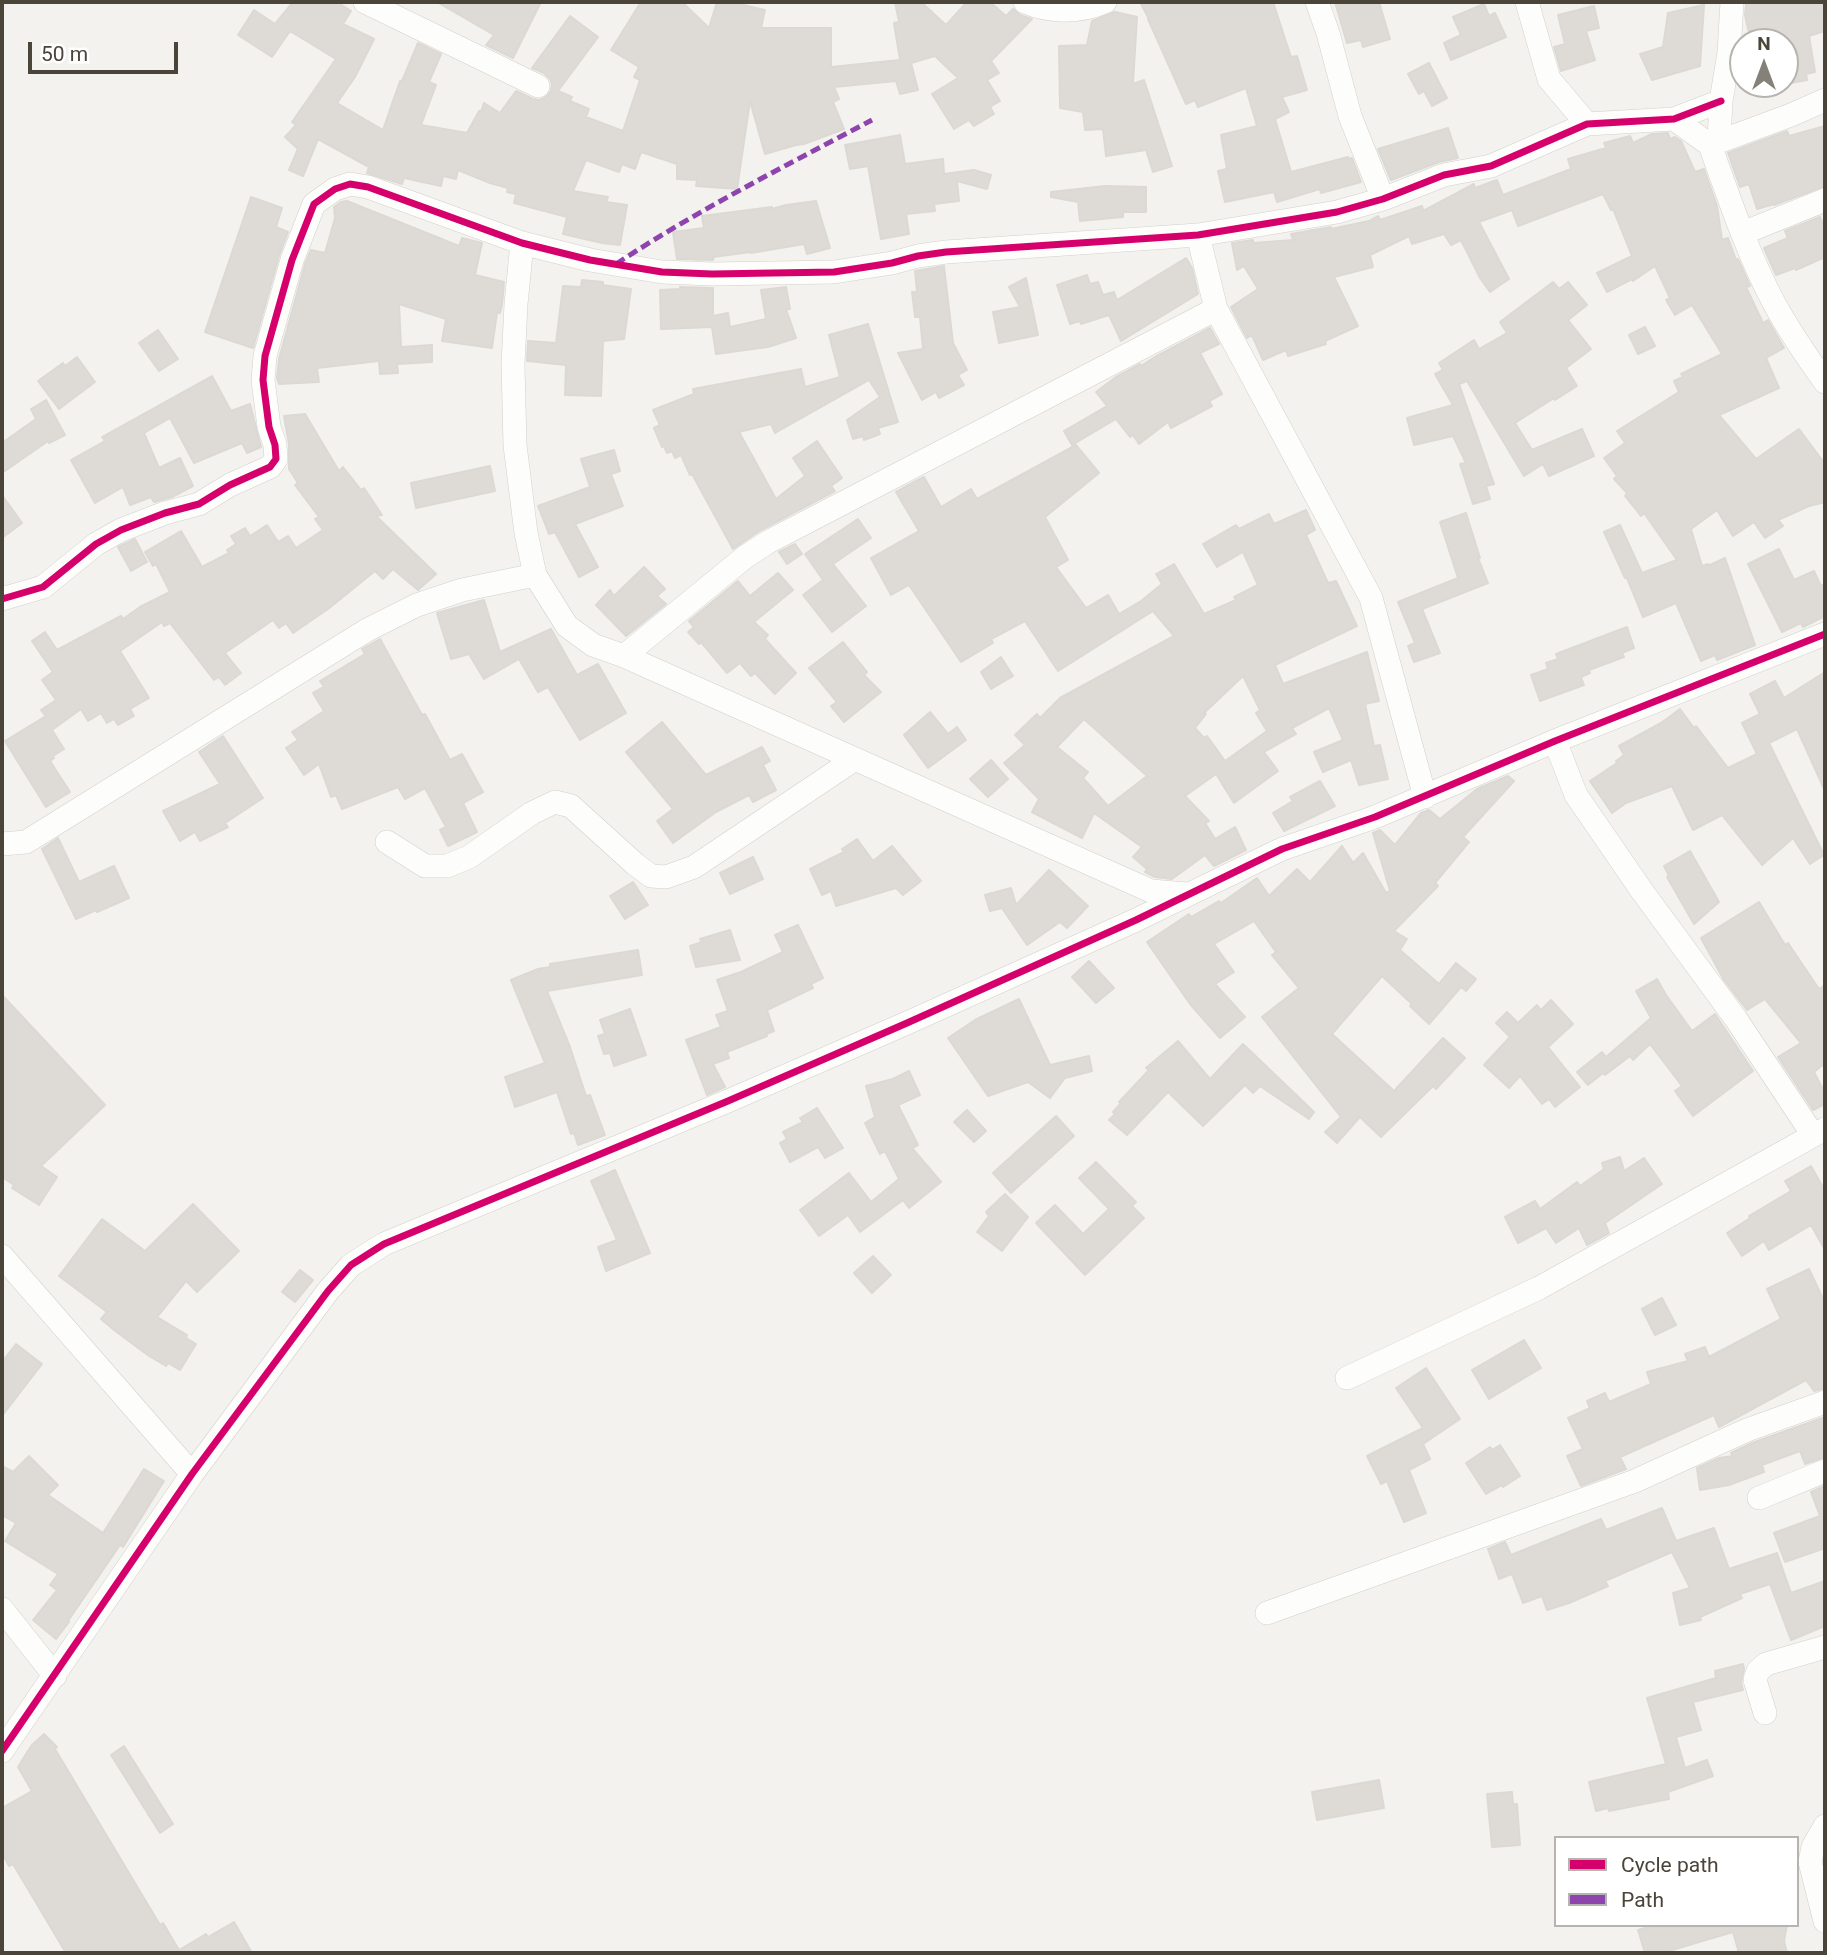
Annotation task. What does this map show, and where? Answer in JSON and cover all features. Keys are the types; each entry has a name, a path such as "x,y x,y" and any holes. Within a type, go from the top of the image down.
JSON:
{"street":[{"path":"365,2 538,86"},
{"path":"1025,2 1040,8 1071,11 1105,2"},
{"path":"1317,2 1350,116 1383,200"},
{"path":"1527,2 1549,79 1587,124"},
{"path":"1710,145 1719,141 1721,101 1730,53 1732,2"},
{"path":"1710,145 1825,100"},
{"path":"2,599 43,587 96,544 121,530 164,513 199,504 230,485 270,467 276,459 263,380 265,356 292,260 314,204 335,189 350,184 368,187 522,243 590,260 662,272 834,272 946,252 1198,235 1337,212 1383,200 1444,175 1490,166 1587,124 1674,119 1721,101"},
{"path":"1674,119 1710,145 1742,233 1774,304 1825,382"},
{"path":"1742,233 1825,200"},
{"path":"1198,235 1216,309 1371,598 1425,797"},
{"path":"522,243 513,364 515,445 534,575 567,626 593,645 624,656 1151,891 1186,894"},
{"path":"624,656 745,557 768,542 1216,309"},
{"path":"2,844 26,842 367,630 404,611 462,590 534,575"},
{"path":"2,1751 192,1474 328,1291 351,1265 384,1244 740,1096 1136,920 1282,849 1375,817 1555,741 1825,634"},
{"path":"1348,1378 1539,1288 1819,1132 1642,891 1576,795 1555,741"},
{"path":"387,842 425,866 447,866 469,857 532,813 555,802 571,806 652,876 666,877 694,867 855,759"},
{"path":"2,1256 192,1474"},
{"path":"1267,1613 1635,1481 1746,1430 1825,1402"},
{"path":"1759,1498 1825,1471"},
{"path":"2,1609 55,1676"},
{"path":"1765,1713 1755,1680 1758,1671 1766,1664 1825,1647"},
{"path":"1825,1826 1813,1847 1810,1862 1825,1922"}],"building":[{"path":"293,2 337,2 351,11 343,24 374,39 355,77 337,103 383,130 400,81 418,43 441,54 429,82 436,85 421,125 467,133 484,103 500,113 516,91 533,99 546,97 551,91 550,79 532,68 570,16 598,37 558,91 572,97 570,101 589,109 586,117 623,131 640,80 634,77 639,67 611,50 641,2 682,2 709,28 717,2 744,2 743,5 765,10 761,28 831,28 831,67 900,60 894,23 899,22 895,2 921,2 946,25 967,2 990,2 1006,16 1013,9 1032,19 991,61 999,73 987,80 1000,101 990,107 994,114 974,126 969,120 954,129 932,94 958,78 935,56 911,63 918,90 900,94 896,81 834,87 839,99 833,102 844,129 804,144 765,154 750,101 737,189 696,186 697,180 677,179 677,164 641,152 635,169 622,164 619,172 586,160 573,191 608,197 606,202 627,205 620,245 563,234 567,217 514,203 516,194 507,192 508,188 458,170 456,179 443,176 441,186 404,178 402,184 367,173 369,167 318,139 303,176 289,170 298,149 285,137 296,125 292,122 336,59 290,31 272,57 238,35 254,10 275,24"},
{"path":"437,2 541,2 513,58 486,45 494,35"},
{"path":"1140,2 1273,2 1291,57 1297,56 1307,90 1282,97 1289,112 1275,119 1291,172 1348,157 1352,158 1361,182 1321,193 1320,189 1277,202 1274,192 1225,202 1218,171 1227,169 1221,135 1257,126 1246,88 1198,107 1195,100 1186,104"},
{"path":"1335,2 1379,2 1390,39 1363,47 1361,40 1347,43"},
{"path":"1825,2 1825,31 1809,36 1815,72 1806,74 1807,80 1799,82 1799,28 1748,28 1746,4"},
{"path":"1484,4 1489,16 1495,13 1506,37 1451,60 1444,43 1461,35 1453,17"},
{"path":"1704,5 1700,66 1652,80 1640,54 1663,47 1668,13"},
{"path":"1594,6 1599,28 1586,31 1595,60 1561,71 1554,47 1565,44 1558,15"},
{"path":"1115,12 1137,17 1133,84 1144,80 1172,166 1153,172 1146,150 1106,156 1103,129 1085,130 1083,112 1060,108 1059,46 1087,45 1092,21"},
{"path":"1429,63 1447,98 1432,106 1424,91 1419,94 1408,74"},
{"path":"1825,126 1825,186 1757,209 1749,184 1740,187 1728,153 1787,131 1789,136"},
{"path":"1448,128 1458,158 1439,162 1391,180 1378,149"},
{"path":"1668,133 1670,139 1675,137 1681,141 1695,172 1704,169 1717,206 1722,240 1728,238 1763,323 1768,320 1784,348 1766,358 1779,388 1719,415 1756,459 1799,429 1825,464 1825,502 1778,520 1783,526 1765,538 1754,522 1733,536 1717,510 1691,529 1702,566 1725,558 1755,645 1717,660 1715,655 1701,661 1676,603 1643,617 1604,532 1620,525 1642,573 1677,560 1644,513 1641,516 1625,496 1627,493 1614,479 1617,476 1604,458 1625,443 1617,431 1679,392 1674,381 1683,377 1681,374 1722,354 1692,305 1675,315 1666,300 1670,298 1655,266 1633,281 1632,279 1607,292 1597,273 1632,256 1613,209 1611,210 1603,194 1518,226 1512,210 1479,222 1509,279 1490,292 1461,240 1451,245 1444,234 1412,244 1409,236 1370,255 1373,267 1334,277 1358,326 1325,341 1326,344 1288,356 1286,350 1263,360 1252,335 1247,338 1231,307 1258,289 1244,266 1237,270 1232,243 1293,240 1291,234 1331,229 1369,221 1378,216 1380,220 1422,206 1423,211 1474,184 1475,188 1497,180 1503,195 1571,169 1568,159 1606,148 1604,143 1630,136 1633,143 1652,134"},
{"path":"900,135 905,164 943,159 944,174 974,170 991,175 987,189 957,181 959,201 934,204 935,211 906,214 909,234 881,239 868,166 850,169 845,145"},
{"path":"1105,186 1146,187 1146,212 1123,212 1123,217 1080,221 1078,202 1051,197 1051,192"},
{"path":"251,197 282,208 276,227 288,232 253,348 205,332"},
{"path":"347,201 459,246 462,238 482,243 475,275 504,282 502,305 500,313 497,312 492,348 442,341 446,319 399,304 401,347 432,345 432,362 397,364 398,373 380,374 379,361 317,368 319,382 279,384 279,359 305,264 311,250 325,253 335,218 334,207"},
{"path":"816,201 830,248 807,254 804,244 713,257 713,260 677,259 673,232 704,228 702,216 772,209"},
{"path":"1820,217 1825,228 1825,257 1796,270 1795,268 1776,275 1764,248 1788,238 1785,231"},
{"path":"1186,258 1192,268 1198,294 1121,341 1109,315 1081,324 1080,321 1070,324 1057,285 1087,275 1090,284 1098,282 1103,295 1114,292 1117,300"},
{"path":"944,266 953,343 967,370 958,375 964,385 939,398 936,392 922,400 898,353 923,349 920,317 915,317 912,292 917,292 915,271"},
{"path":"1026,278 1038,335 999,343 993,312 1020,307 1009,287"},
{"path":"582,280 631,289 624,339 603,341 601,396 565,395 566,365 527,361 528,341 556,343 563,286 581,287"},
{"path":"1553,282 1559,289 1568,282 1587,305 1568,320 1591,349 1566,368 1577,386 1515,423 1532,450 1582,429 1594,456 1549,476 1543,464 1524,476 1467,381 1459,384 1494,484 1486,486 1490,499 1473,504 1460,464 1466,463 1453,436 1414,445 1407,418 1453,405 1435,374 1443,370 1439,363 1474,340 1479,349 1507,333 1500,322"},
{"path":"680,287 713,288 713,316 728,313 730,327 766,319 761,290 786,287 790,309 786,309 796,338 768,347 716,354 712,327 661,329 660,290 681,289"},
{"path":"868,324 898,422 878,428 880,434 864,440 863,436 853,439 847,420 880,397 869,380 775,433 771,424 739,432 776,499 805,476 793,458 817,441 842,478 831,486 835,491 761,530 733,549 681,455 675,458 672,451 667,453 664,446 662,447 654,428 660,425 653,410 694,394 693,389 801,369 805,387 840,377 829,335"},
{"path":"1645,327 1655,346 1638,354 1629,335"},
{"path":"1210,328 1219,344 1200,353 1222,394 1209,401 1212,406 1171,428 1168,422 1139,444 1116,419 1072,445 1064,431 1107,406 1096,392 1116,377"},
{"path":"158,330 178,359 159,371 139,343"},
{"path":"77,357 95,382 59,409 38,381 63,363 65,366"},
{"path":"212,376 231,411 250,404 261,447 247,453 242,443 194,463 170,418 144,433 159,468 180,458 193,486 172,497 154,502 151,497 130,505 123,487 95,503 71,460 105,441 102,437"},
{"path":"46,400 65,435 49,443 48,441 2,473 2,443 36,419 31,409"},
{"path":"305,414 339,471 343,467 361,490 364,488 382,515 376,516 436,574 418,590 393,569 383,579 375,571 293,633 286,623 279,628 273,620 225,653 241,673 225,685 219,677 214,680 170,623 164,626 162,622 120,651 149,698 130,709 134,716 118,725 114,719 107,723 101,713 88,721 81,709 52,730 64,749 50,761 70,792 46,807 5,741 46,716 41,710 56,700 42,680 53,672 32,641 45,632 57,650 121,616 123,619 170,592 156,564 153,566 145,552 181,531 202,567 229,553 227,550 236,544 231,536 245,528 250,536 267,525 278,542 288,536 296,548 323,530 315,519 319,517 295,485 298,483 289,469 289,444 284,416"},
{"path":"1076,445 1099,473 1045,517 1068,560 1056,567 1086,608 1108,595 1119,614 1162,584 1156,574 1174,564 1204,614 1236,600 1234,597 1258,585 1243,552 1217,567 1203,544 1236,525 1239,529 1269,514 1274,524 1306,510 1315,530 1306,535 1328,583 1336,581 1357,626 1275,665 1283,684 1367,652 1379,701 1365,704 1374,746 1380,745 1388,779 1359,785 1351,760 1323,772 1314,752 1343,740 1329,708 1292,728 1296,734 1264,752 1278,771 1234,803 1216,774 1185,796 1209,821 1205,823 1215,839 1235,827 1246,850 1214,866 1205,855 1172,879 1155,877 1145,872 1147,869 1133,857 1142,847 1094,813 1082,838 1032,812 1039,799 1004,763 1025,745 1015,735 1037,714 1040,718 1060,698 1174,636 1153,611 1058,671 1025,621 991,639 993,643 961,662 909,585 891,595 871,558 919,531 896,492 924,477 941,507 971,489 977,499","holes":["1243,676 1260,710 1256,713 1267,731 1225,761 1207,736 1204,738 1195,728 1206,714 1204,713","1084,719 1147,776 1108,806 1083,778 1088,772 1057,747"]},
{"path":"614,450 620,471 611,474 623,506 575,524 598,567 579,577 555,532 549,534 538,506 590,487 581,459"},
{"path":"490,466 495,491 416,508 411,483"},
{"path":"2,495 22,523 2,538"},
{"path":"1466,513 1488,583 1422,609 1440,653 1414,662 1408,646 1415,643 1398,602 1458,578 1440,522"},
{"path":"858,519 871,538 833,564 866,606 832,632 803,595 823,580 805,554"},
{"path":"135,539 147,562 131,571 118,547"},
{"path":"795,544 802,554 787,564 779,552"},
{"path":"1779,549 1794,580 1814,571 1821,586 1825,584 1825,616 1803,627 1801,623 1782,632 1748,564"},
{"path":"644,567 665,589 657,596 666,604 626,636 596,605 610,590 614,596"},
{"path":"778,573 793,590 754,622 768,635 765,639 796,673 775,694 755,673 751,676 740,663 727,673 701,642 699,644 688,632 694,627 689,621 738,581 750,596"},
{"path":"484,600 500,652 551,629 577,675 598,664 626,713 580,740 548,687 538,692 519,659 484,679 469,654 451,659 437,613"},
{"path":"1627,627 1634,648 1622,653 1624,657 1589,670 1590,673 1581,677 1584,685 1540,701 1531,675 1548,669 1546,663 1558,659 1556,654"},
{"path":"380,639 450,760 462,754 483,792 463,803 477,832 448,846 440,830 446,827 425,788 405,799 398,787 342,809 336,795 331,797 319,764 304,775 286,748 298,740 292,732 324,711 313,693 324,687 320,681 365,654 362,649"},
{"path":"843,642 867,672 864,675 881,692 844,722 831,706 837,702 809,668"},
{"path":"1001,657 1013,676 991,689 981,672"},
{"path":"1825,672 1825,791 1797,729 1769,743 1824,855 1810,864 1793,838 1762,865 1722,815 1693,830 1672,786 1626,803 1612,813 1590,781 1617,763 1624,755 1619,746 1661,723 1680,709 1728,768 1757,754 1742,723 1760,714 1750,694 1775,681 1784,698"},
{"path":"930,712 948,734 957,727 966,740 928,768 904,735"},
{"path":"662,722 706,775 762,747 770,761 763,765 776,790 753,802 749,795 716,812 673,843 657,821 673,809 626,752"},
{"path":"223,736 263,798 225,823 228,827 200,841 195,832 180,841 163,811 220,784 199,752"},
{"path":"991,760 1008,779 988,797 970,779"},
{"path":"1508,776 1514,781 1463,837 1469,842 1435,883 1438,886 1394,931 1407,939 1400,950 1439,984 1456,963 1476,979 1466,991 1461,987 1429,1024 1382,976 1332,1034 1394,1091 1443,1038 1465,1058 1436,1089 1433,1086 1381,1137 1360,1117 1337,1143 1325,1132 1341,1117 1262,1017 1299,988 1272,955 1276,952 1254,921 1214,944 1234,972 1215,984 1245,1017 1220,1038 1190,1004 1147,942 1189,914 1191,917 1219,901 1221,903 1257,878 1269,896 1297,869 1310,882 1342,846 1353,863 1363,853 1386,893 1390,891 1373,833 1380,830 1395,845 1421,813 1429,810 1440,819 1477,789"},
{"path":"1320,781 1335,806 1284,831 1273,813 1293,801 1290,797"},
{"path":"58,838 79,882 114,866 129,898 76,919 42,849"},
{"path":"857,839 873,861 892,846 921,881 903,895 896,888 836,906 831,891 822,895 810,869 844,852 842,849"},
{"path":"1690,851 1719,902 1694,924 1667,877 1669,876 1664,866"},
{"path":"753,857 763,879 730,894 720,873"},
{"path":"1049,870 1088,906 1067,928 1060,922 1027,945 1002,908 990,911 985,895 1011,888 1016,905"},
{"path":"633,882 648,905 625,919 610,896"},
{"path":"1759,902 1785,945 1788,943 1819,989 1825,985 1825,1063 1814,1072 1825,1093 1825,1104 1813,1110 1778,1057 1801,1043 1765,999 1747,1010 1724,980 1701,938"},
{"path":"798,925 823,978 811,984 813,988 767,1010 774,1031 727,1052 729,1058 713,1064 725,1087 707,1095 686,1040 721,1027 716,1015 728,1011 717,980 783,952 775,935"},
{"path":"730,930 740,960 696,967 690,946 702,942 700,939"},
{"path":"638,950 642,975 547,991 586,1096 590,1095 605,1135 578,1145 574,1133 571,1134 557,1092 515,1107 505,1077 545,1063 511,980 550,967 550,964"},
{"path":"1089,961 1114,988 1096,1003 1072,977"},
{"path":"1657,979 1692,1031 1715,1014 1753,1071 1693,1116 1675,1091 1682,1086 1650,1044 1633,1060 1630,1056 1588,1085 1577,1072 1602,1052 1606,1057 1651,1018 1636,991"},
{"path":"2,995 105,1105 41,1166 57,1177 39,1205 12,1188 14,1185 2,1177"},
{"path":"1019,999 1050,1065 1089,1056 1092,1071 1065,1078 1050,1098 1028,1082 988,1096 948,1038 975,1020"},
{"path":"1551,1000 1573,1024 1548,1047 1580,1087 1555,1107 1549,1099 1542,1104 1520,1076 1509,1088 1484,1065 1510,1037 1496,1023 1507,1012 1518,1023 1537,1005 1541,1010"},
{"path":"630,1009 646,1055 614,1066 610,1053 604,1054 598,1036 605,1034 600,1020"},
{"path":"1178,1041 1210,1079 1243,1044 1314,1112 1309,1119 1260,1086 1253,1093 1245,1085 1203,1126 1168,1092 1127,1135 1109,1120 1115,1114 1113,1112 1149,1070 1146,1068"},
{"path":"909,1071 920,1095 898,1105 918,1145 912,1148 941,1182 909,1208 903,1200 860,1232 848,1215 819,1236 800,1210 849,1173 871,1202 899,1179 885,1151 880,1154 865,1123 875,1117 866,1086 893,1079"},
{"path":"817,1108 843,1148 825,1158 818,1147 790,1162 780,1143 787,1139 783,1132 803,1122 800,1118"},
{"path":"967,1110 986,1131 974,1142 954,1122"},
{"path":"1056,1116 1074,1136 1011,1193 993,1173"},
{"path":"1620,1157 1624,1171 1644,1158 1662,1184 1605,1223 1609,1233 1587,1245 1579,1228 1556,1243 1546,1228 1518,1243 1505,1217 1535,1201 1540,1209 1577,1182 1580,1186 1604,1169 1602,1163"},
{"path":"1096,1162 1136,1202 1132,1206 1144,1218 1085,1275 1036,1223 1055,1205 1083,1234 1109,1209 1079,1178"},
{"path":"1811,1166 1825,1191 1825,1250 1811,1225 1769,1250 1764,1241 1742,1256 1727,1233 1750,1218 1749,1216 1791,1191 1785,1181"},
{"path":"615,1170 650,1253 606,1271 598,1247 617,1240 591,1181"},
{"path":"1005,1194 1028,1217 1002,1251 977,1232 989,1216 986,1212"},
{"path":"193,1204 239,1251 197,1292 186,1281 157,1317 187,1335 186,1338 196,1344 180,1370 168,1363 166,1366 149,1356 114,1330 101,1319 107,1312 59,1276 102,1219 145,1251"},
{"path":"873,1256 891,1275 872,1293 854,1273"},
{"path":"1809,1269 1825,1303 1825,1388 1814,1391 1806,1380 1719,1427 1714,1415 1620,1457 1626,1469 1581,1486 1567,1456 1583,1449 1568,1418 1590,1408 1587,1401 1605,1393 1609,1402 1651,1384 1647,1372 1688,1361 1685,1354 1705,1347 1709,1357 1781,1319 1767,1289"},
{"path":"300,1270 313,1280 295,1302 282,1292"},
{"path":"1662,1298 1676,1325 1655,1335 1642,1309"},
{"path":"1524,1340 1541,1368 1489,1399 1472,1370"},
{"path":"16,1344 42,1364 2,1416 2,1362"},
{"path":"1426,1368 1460,1419 1423,1444 1430,1459 1409,1470 1426,1513 1404,1522 1387,1481 1381,1484 1367,1456 1423,1428 1396,1388"},
{"path":"1825,1417 1825,1457 1805,1464 1800,1451 1762,1465 1764,1472 1729,1485 1700,1490 1697,1468 1719,1458 1733,1456 1731,1453 1752,1443"},
{"path":"1500,1445 1520,1476 1486,1494 1466,1463 1490,1447 1492,1450"},
{"path":"29,1456 58,1485 48,1495 103,1533 144,1469 164,1481 123,1547 120,1545 56,1639 33,1620 57,1590 50,1585 58,1574 5,1541 16,1523 2,1515 2,1466 13,1472"},
{"path":"1825,1486 1825,1548 1785,1562 1774,1533 1820,1516 1811,1492"},
{"path":"1662,1508 1676,1541 1714,1528 1729,1569 1777,1553 1791,1593 1825,1581 1825,1626 1791,1640 1770,1584 1740,1594 1742,1598 1700,1617 1701,1620 1680,1625 1673,1593 1690,1588 1672,1552 1605,1581 1608,1586 1547,1610 1542,1596 1523,1603 1512,1574 1499,1579 1488,1549 1505,1542 1511,1555 1601,1519 1606,1530"},
{"path":"1743,1664 1743,1690 1693,1702 1701,1730 1676,1737 1685,1768 1707,1760 1713,1776 1668,1792 1669,1799 1609,1811 1608,1808 1596,1811 1589,1782 1666,1764 1647,1698 1716,1678 1715,1671"},
{"path":"44,1734 57,1747 55,1749 160,1925 163,1923 179,1950 234,1922 252,1953 66,1953 13,1864 9,1866 2,1853 2,1808 32,1791 18,1767 31,1746"},
{"path":"124,1746 173,1824 160,1833 111,1755"},
{"path":"1379,1780 1384,1808 1317,1820 1312,1792"},
{"path":"1512,1792 1513,1804 1517,1804 1520,1845 1492,1847 1487,1794"},
{"path":"1648,1927 1787,1927 1784,1941 1787,1953 1739,1953 1733,1932 1662,1953 1645,1953 1638,1930"}],"marked path":[{"path":"616,264 710,207 872,120"}],"cycle path":[{"path":"2,599 43,587 96,544 121,530 165,513 199,504 230,485 270,467 276,459 263,380 265,356 292,260 314,204 335,189 350,184 368,187 522,243 590,260 662,272 834,272 946,252 1198,235 1337,212 1383,199 1444,175 1491,166 1587,124 1674,119 1721,101"},
{"path":"2,1751 192,1474 328,1291 351,1265 384,1244 728,1101 907,1023 1136,920 1282,849 1375,817 1555,741 1825,634"}]}
